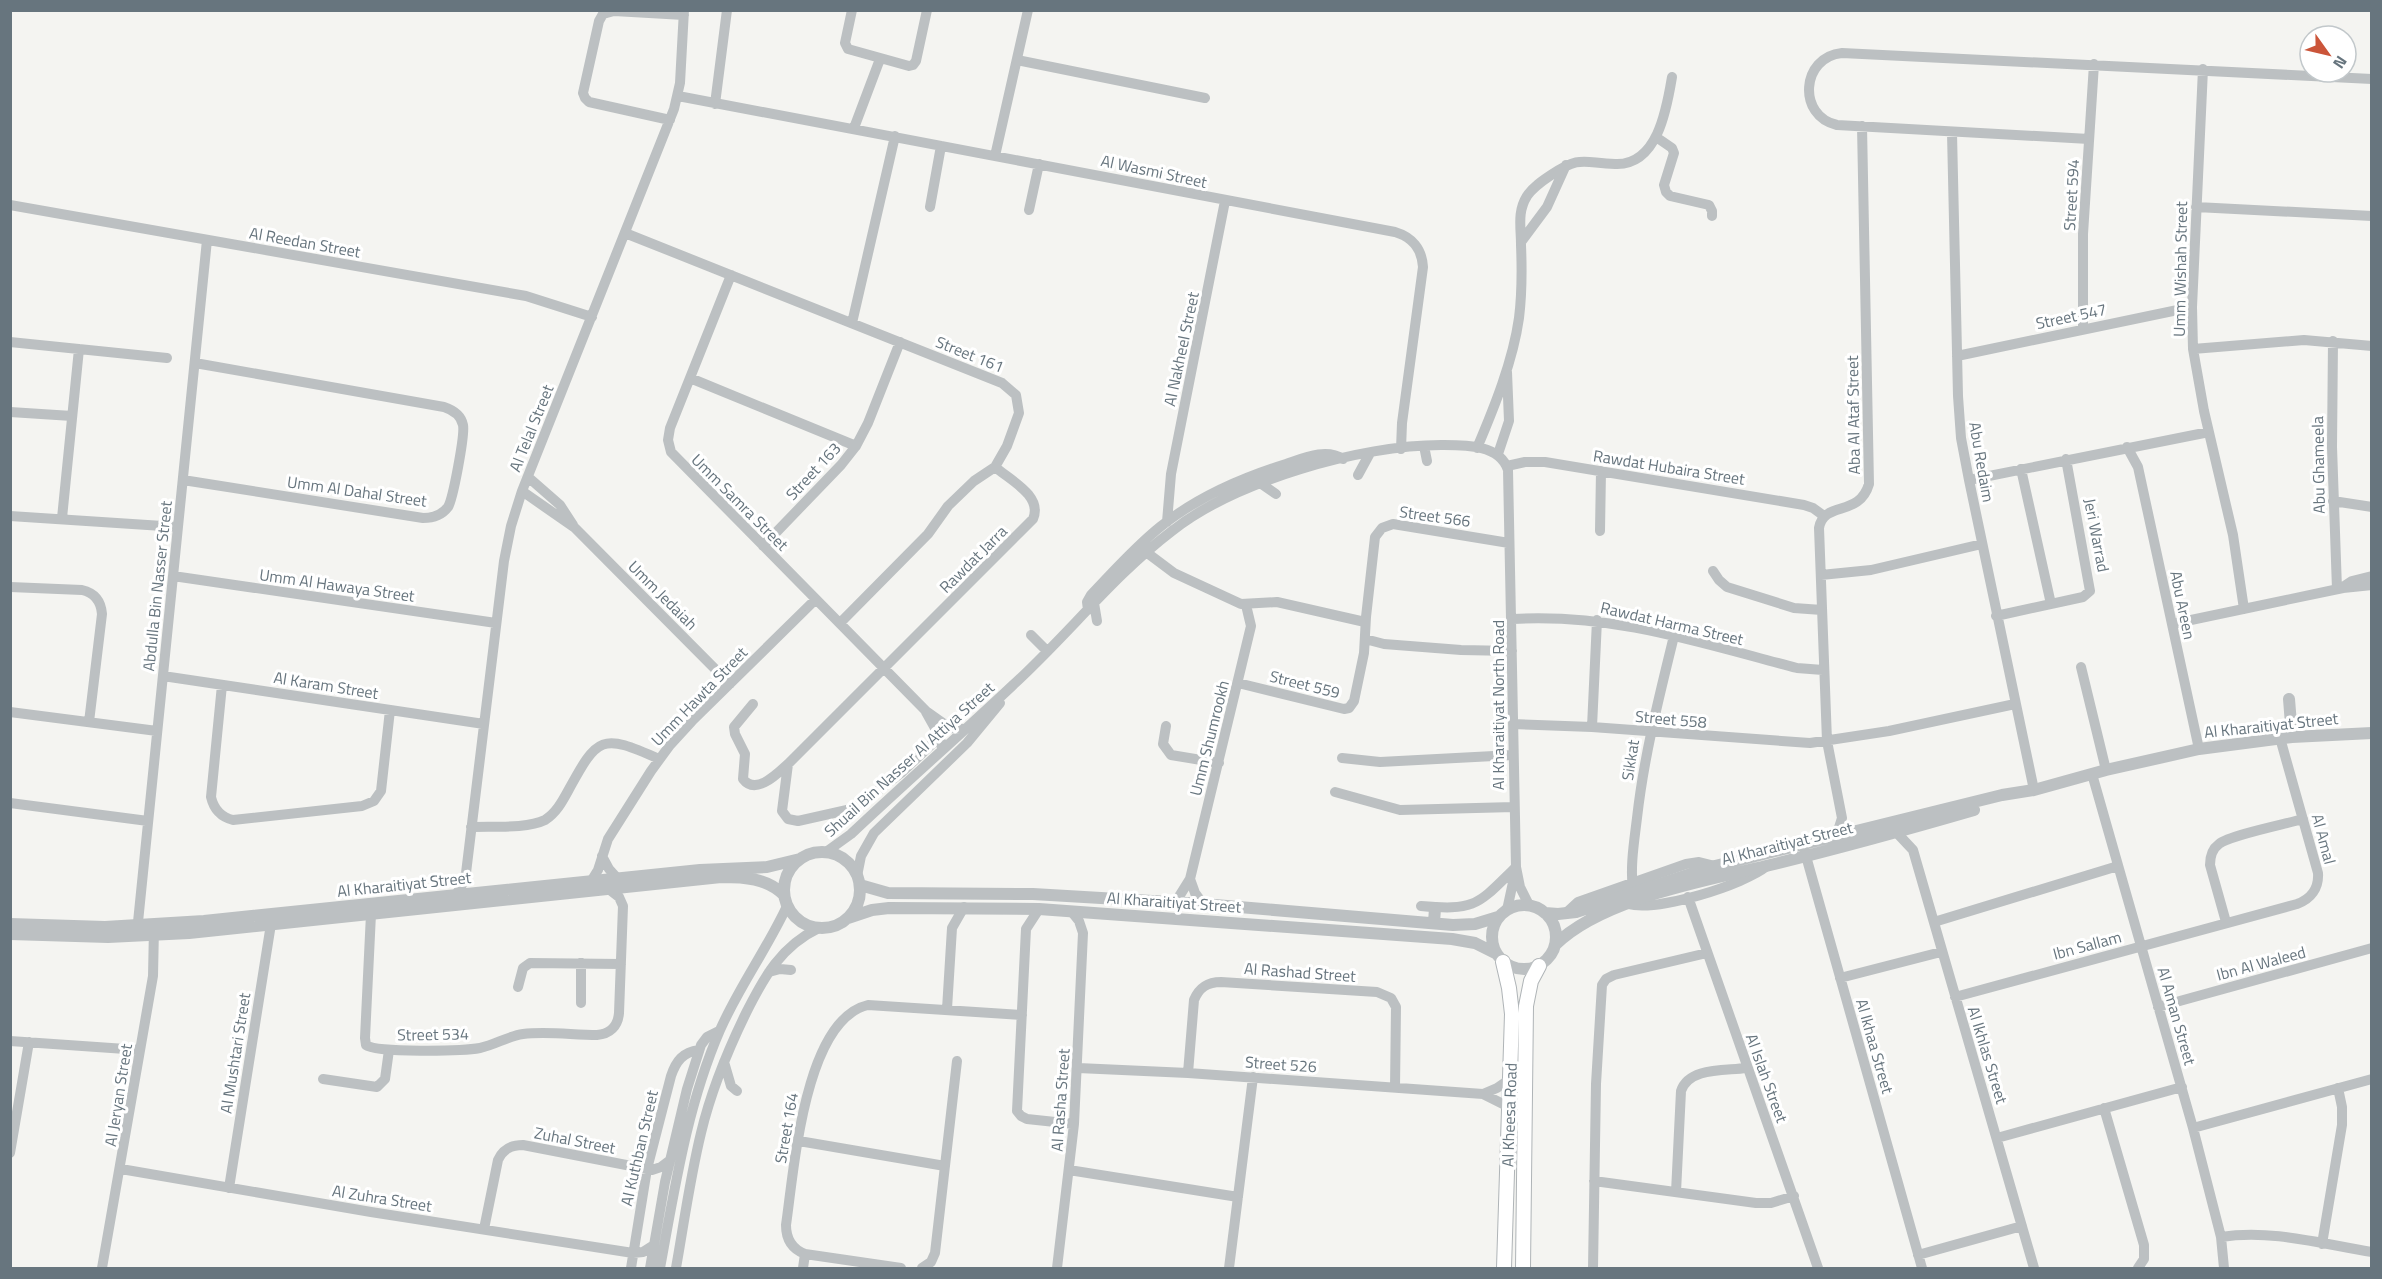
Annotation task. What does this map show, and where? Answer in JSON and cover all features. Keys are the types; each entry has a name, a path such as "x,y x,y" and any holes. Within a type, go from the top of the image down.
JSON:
{"main road":[{"name":"Al Kheesa Road","path":"1499,958 1509,988 1512,1014 1504,1269"},
{"name":"Al Kheesa Road","path":"1523,1269 1526,1006 1531,981 1539,966"}],"street":[{"path":"715,104 727,10"},
{"path":"852,10 846,47 852,51 909,66 915,63 927,10"},
{"path":"995,156 1028,10"},
{"path":"670,120 589,102 583,93 598,21 603,14 614,11 684,13"},
{"name":"Al Telal Street","path":"455,896 466,873 508,538 522,491 670,120 678,96 684,13"},
{"path":"2089,139 1952,133 1828,123 1814,111 1811,103 1811,80 1817,63 1824,57 1842,53 2372,79"},
{"path":"854,128 880,59"},
{"path":"1017,60 1205,98"},
{"name":"Street 594","path":"2083,328 2084,234 2094,64"},
{"name":"Umm Wishah Street","path":"2203,69 2192,307 2193,349 2209,432 2226,500 2244,609"},
{"path":"1477,448 1506,369 1519,317 1521,242 1519,221 1527,196 1538,184 1566,165 1583,160 1625,164 1641,154 1656,137 1665,117 1672,77"},
{"name":"Al Wasmi Street","path":"678,96 1395,232 1406,237 1415,244 1421,255 1423,267 1402,423 1401,449"},
{"name":"Aba Al Ataf Street","path":"1824,516 1855,504 1864,496 1869,484 1862,126"},
{"name":"Abu Redaim","path":"1952,133 1959,417 1996,616 2034,790"},
{"path":"852,323 895,136"},
{"path":"1656,137 1672,148 1674,153 1665,185 1666,192 1670,196 1709,206 1712,216"},
{"path":"930,207 941,146"},
{"path":"1029,210 1039,164"},
{"path":"1521,242 1547,207 1566,165"},
{"name":"Al Nakheel Street","path":"1167,522 1171,474 1225,201"},
{"name":"Al Reedan Street","path":"10,205 526,296 592,317"},
{"path":"2196,207 2372,216"},
{"path":"625,233 731,275"},
{"name":"Abdulla Bin Nasser Street","path":"137,931 207,240"},
{"name":"Street 161","path":"731,275 1002,383 1012,390 1018,400 1019,413 1004,453 995,467 974,481 948,506 928,534 840,622"},
{"name":"Umm Samra Street","path":"731,275 670,428 668,440 671,452 926,711 950,728 964,729"},
{"name":"Street 547","path":"1957,356 2192,307"},
{"path":"2193,349 2304,340 2372,346"},
{"name":"Abu Ghameela","path":"2333,341 2333,501 2340,588"},
{"path":"10,342 167,358"},
{"name":"Street 163","path":"763,546 841,465 856,446 868,423 900,342"},
{"path":"62,519 79,349"},
{"name":"Umm Al Dahal Street","path":"183,480 432,518 444,512 451,500 464,430 458,415 444,407 195,363"},
{"path":"1506,369 1509,421 1498,454 1507,466 1509,543"},
{"path":"690,378 856,446"},
{"path":"10,412 72,416"},
{"path":"1969,480 2209,432"},
{"name":"Abu Areen","path":"2138,467 2141,445"},
{"path":"1424,446 1427,461"},
{"name":"Shuail Bin Nasser Al Attiya Street","path":"826,852 851,834 880,807 920,762 942,749 1012,687 1185,515 1260,483 1370,453 1424,446 1463,446 1498,454"},
{"path":"1462,459 1463,446"},
{"name":"Abu Areen","path":"2127,447 2138,467 2199,749"},
{"path":"1358,475 1370,453"},
{"path":"1097,621 1087,602 1091,595 1139,546 1167,522 1185,515 1229,484 1265,470 1324,454 1343,459"},
{"name":"Jeri Warrad","path":"1996,616 2083,597 2089,593 2091,587 2066,459"},
{"name":"Rawdat Hubaira Street","path":"1507,466 1535,461 1601,471 1804,505 1824,516"},
{"name":"Rawdat Jarra","path":"753,704 734,727 735,734 746,754 743,776 745,782 754,786 762,783 788,764 1033,519 1036,507 1031,496 995,467"},
{"path":"2021,469 2051,604"},
{"path":"1600,531 1601,471"},
{"name":"Umm Jedaiah","path":"528,477 564,509 575,528"},
{"path":"1260,483 1276,494"},
{"name":"Umm Jedaiah","path":"522,491 575,528 730,684"},
{"path":"2333,501 2372,507"},
{"path":"1170,504 1185,515"},
{"path":"10,516 178,527"},
{"path":"1824,516 1819,528 1827,741 1842,818 1855,838"},
{"name":"Street 566","path":"1365,622 1375,537 1385,526 1392,524 1509,543"},
{"name":"Al Kharaitiyat North Road","path":"1509,543 1516,867 1520,887 1529,906"},
{"path":"1821,575 1871,570 1982,544"},
{"path":"1146,552 1174,573 1246,605 1277,602 1365,622"},
{"path":"1713,571 1727,587 1794,608 1822,610"},
{"name":"Umm Al Hawaya Street","path":"173,576 496,623"},
{"path":"2340,588 2352,581 2372,576"},
{"path":"2172,624 2340,588 2372,585"},
{"path":"10,587 82,590 93,594 100,603 102,614 89,722"},
{"name":"Umm Hawta Street","path":"590,883 598,870 608,839 659,759 692,721 815,600"},
{"name":"Umm Shumrookh","path":"1175,903 1190,879 1219,763 1251,626 1246,605"},
{"name":"Rawdat Harma Street","path":"1512,619 1563,617 1597,620 1674,636 1797,668 1823,670"},
{"path":"1592,727 1597,620"},
{"name":"Street 559","path":"1238,683 1347,709 1354,701 1363,661 1365,622"},
{"path":"1031,635 1047,651"},
{"name":"Sikkat","path":"1633,887 1632,859 1649,733 1674,636"},
{"path":"1365,639 1384,644 1512,651"},
{"path":"2081,667 2106,770"},
{"name":"Al Karam Street","path":"163,676 484,724"},
{"path":"222,685 212,797 214,807 220,814 233,820 362,806 374,801 382,787 390,710"},
{"name":"Shuail Bin Nasser Al Attiya Street","path":"858,881 861,856 874,833 974,736 1012,687"},
{"path":"2286,737 2289,699"},
{"name":"Street 558","path":"1513,724 1592,727 1790,742 1827,741 1889,731 2015,704"},
{"name":"Umm Samra Street","path":"926,711 940,737 942,749"},
{"path":"10,712 157,731"},
{"path":"1166,726 1163,744 1171,755 1219,763"},
{"name":"Al Kharaitiyat Street","path":"1555,945 1569,932 1589,920 1628,904 1691,884 1767,866 1836,837 1855,838 1897,833 2003,802 2034,790 2106,770 2199,749 2286,737 2372,733"},
{"name":"Al Amal","path":"2226,922 2302,902 2312,895 2317,885 2318,873 2303,819 2286,737"},
{"path":"471,827 532,824 545,819 559,806 591,752 603,744 615,742 627,745 659,759"},
{"path":"788,764 781,806 784,816 798,821 847,810 871,797 920,762 933,743"},
{"path":"1342,758 1380,762 1513,755"},
{"name":"Al Aman Street","path":"2092,774 2193,1128 2221,1237 2224,1269"},
{"name":"Al Kharaitiyat Street","path":"1545,913 1565,914 1581,911 1633,887 1715,866 1804,851 2002,795 2034,790"},
{"path":"1335,792 1400,810 1514,807"},
{"path":"871,797 880,807"},
{"path":"10,803 148,821"},
{"path":"1836,837 1842,818"},
{"path":"2226,922 2210,865 2215,848 2226,840 2303,819"},
{"path":"1912,850 1918,827"},
{"name":"Al Ikhlas Street","path":"1897,833 1908,842 1912,850 2034,1269"},
{"name":"Al Ikhaa Street","path":"1804,851 1922,1269"},
{"path":"653,1268 687,1127 702,1076 719,1031 786,901 787,875 800,859 826,852 842,858 851,866 858,881 858,903 848,918 831,927 808,926 798,920 786,901"},
{"path":"602,856 609,869 619,879"},
{"name":"Al Kharaitiyat Street","path":"154,930 700,870 767,867 800,859"},
{"path":"1628,904 1647,906 1688,897 1742,881 1767,866"},
{"path":"1421,906 1435,908 1475,904 1516,867"},
{"name":"Al Kharaitiyat North Road","path":"1503,914 1516,867"},
{"path":"1934,921 2118,867"},
{"path":"466,873 471,886 479,894"},
{"name":"Al Kharaitiyat Street","path":"10,934 87,937 137,931 271,924 733,877 763,882 775,887 786,901"},
{"path":"1190,879 1195,893 1203,904"},
{"name":"Al Kharaitiyat Street","path":"858,881 888,893 1033,894 1203,904 1468,925 1503,914"},
{"path":"623,906 636,888"},
{"path":"610,891 619,897 623,906"},
{"name":"Al Islah Street","path":"1688,897 1818,1269"},
{"name":"Street 534","path":"371,914 365,1042 370,1048 389,1050 471,1049 526,1034 602,1035 615,1027 619,1018 623,906"},
{"path":"1518,906 1529,906 1545,913 1555,930 1555,945 1549,957 1539,966 1529,969 1518,969 1499,958 1491,935 1503,914 1518,906"},
{"path":"938,907 951,928 947,1009"},
{"path":"951,928 964,907"},
{"name":"Al Kharaitiyat Street","path":"848,918 880,908 1039,909 1460,940 1474,943 1499,958"},
{"path":"1014,908 1026,929"},
{"path":"1248,924 1249,908"},
{"path":"1434,923 1435,908"},
{"path":"1039,909 1026,929 1018,1114 1027,1119 1074,1124"},
{"path":"1071,911 1083,933"},
{"path":"1083,933 1097,913"},
{"path":"1310,929 1314,924 1312,913"},
{"path":"1342,931 1338,927 1338,921 1343,915"},
{"name":"Ibn Sallam","path":"1955,997 2226,922"},
{"name":"Al Kharaitiyat Street","path":"10,924 137,931"},
{"name":"Al Mushtari Street","path":"229,1188 271,924"},
{"path":"676,1269 701,1132 724,1062 769,972 786,949 819,928"},
{"name":"Al Jeryan Street","path":"102,1269 121,1169 154,966 154,930"},
{"name":"Al Rasha Street","path":"1057,1269 1074,1124 1083,933"},
{"name":"Ibn Al Waleed","path":"2158,1007 2372,948"},
{"path":"1840,978 1941,952"},
{"path":"1593,1269 1594,1180 1602,986 1606,979 1614,975 1707,953"},
{"path":"580,1003 581,963"},
{"path":"518,987 523,968 527,964 621,964"},
{"path":"769,972 780,969 791,970"},
{"name":"Al Rashad Street","path":"1188,1072 1194,1000 1200,990 1209,984 1221,982 1377,992 1391,998 1396,1007 1395,1088"},
{"name":"Street 164","path":"805,1254 790,1243 786,1229 799,1141 809,1084 829,1040 844,1017 857,1009 872,1005 1022,1015"},
{"name":"Al Kuthban Street","path":"631,1269 636,1253 649,1169 673,1069 685,1053 699,1050 707,1037 719,1031"},
{"path":"10,1041 140,1050"},
{"path":"10,1153 29,1042"},
{"path":"323,1079 377,1087 385,1079 389,1050"},
{"path":"653,1268 654,1245 664,1184 678,1120 699,1050"},
{"path":"922,1269 931,1262 936,1253 957,1061"},
{"path":"724,1062 731,1086 737,1091"},
{"name":"Street 526","path":"1078,1068 1188,1072 1483,1094 1509,1107"},
{"path":"1676,1192 1683,1085 1688,1079 1700,1074 1746,1068"},
{"path":"1229,1269 1253,1077"},
{"path":"1483,1094 1510,1079"},
{"path":"2193,1128 2372,1079"},
{"path":"1997,1138 2181,1087"},
{"path":"2322,1244 2342,1125 2342,1107 2338,1088"},
{"path":"2104,1108 2144,1245 2144,1259 2138,1269"},
{"path":"799,1141 945,1166"},
{"name":"Zuhal Street","path":"484,1229 498,1160 504,1151 513,1146 523,1145 649,1169"},
{"path":"649,1169 661,1167 669,1161"},
{"name":"Al Zuhra Street","path":"121,1169 636,1253"},
{"path":"649,1169 659,1175 664,1184"},
{"path":"1070,1170 1238,1197"},
{"path":"1594,1180 1756,1203 1779,1201 1794,1196"},
{"path":"1918,1255 2022,1226"},
{"path":"2221,1237 2255,1234 2372,1252"},
{"path":"653,1268 636,1253 654,1245"},
{"path":"803,1269 805,1254 901,1269"}]}
